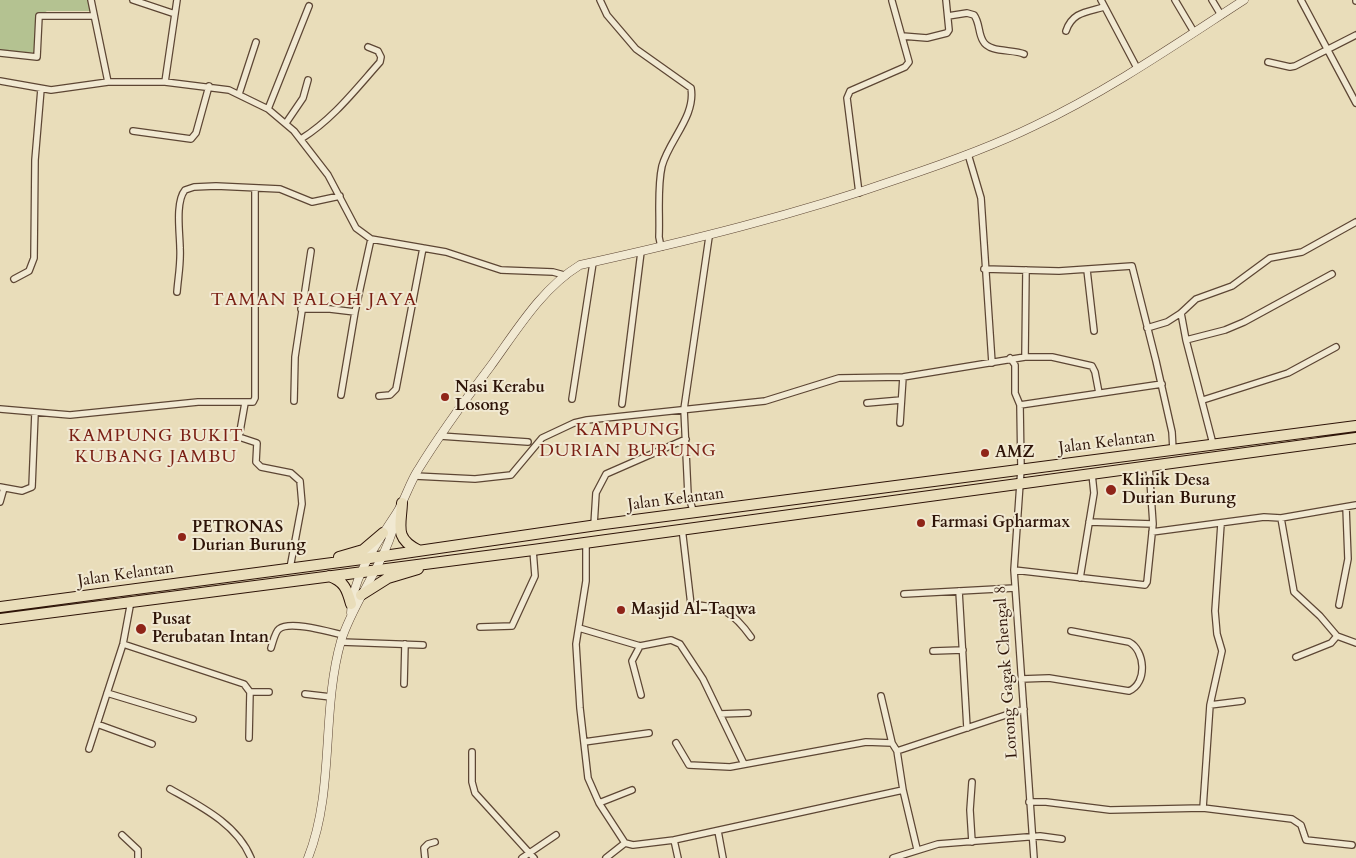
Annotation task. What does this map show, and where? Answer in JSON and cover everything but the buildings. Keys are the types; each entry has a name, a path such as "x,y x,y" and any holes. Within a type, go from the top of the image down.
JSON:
{"highway":[{"name":"Jalan Kelantan","path":"0,607 599,525 943,482 1021,469 1356,426"},
{"name":"Jalan Kelantan","path":"0,619 532,550 628,535 1356,438"},
{"path":"402,502 402,538 407,544 418,550"},
{"path":"599,525 625,529 628,535"},
{"path":"309,565 364,550 383,532"},
{"path":"361,595 388,578 456,560"},
{"path":"326,576 340,580 348,589 351,608"}],"street":[{"path":"91,0 108,82"},
{"path":"133,0 175,14"},
{"path":"165,82 177,0"},
{"path":"600,0 607,15 636,49 691,88 692,106 667,151 662,167 659,236 661,247"},
{"path":"902,36 939,37 949,30 946,0"},
{"path":"1101,0 1137,68"},
{"path":"1175,0 1194,32"},
{"path":"1212,0 1221,14"},
{"path":"351,608 361,595 374,570 375,557 383,532 396,514 414,476 440,436 528,314 551,286 564,275 580,266 709,236 813,208 968,154 1034,126 1137,68 1244,0"},
{"path":"1301,0 1356,103"},
{"path":"858,193 848,98 850,90 908,65 892,1"},
{"path":"268,110 309,6"},
{"path":"1066,31 1069,20 1076,15 1104,7"},
{"path":"948,16 967,13 974,15 978,19 983,42 988,46 997,49 1016,50 1024,54"},
{"path":"0,53 37,57 39,16 94,16"},
{"path":"1268,62 1290,67 1328,51 1356,35"},
{"path":"239,94 256,42"},
{"path":"301,139 319,128 333,115 380,62 381,58 378,51 368,47"},
{"path":"286,123 303,98 308,80"},
{"path":"0,81 51,90 108,82 165,82 209,86 239,94 268,110 286,123 301,139 328,175 356,228 371,239 446,252 501,270 553,272 564,275"},
{"path":"133,131 191,139 196,133 209,86"},
{"path":"14,279 25,275 34,258 34,160 41,89"},
{"path":"968,154 981,198 984,269 992,363"},
{"path":"177,292 182,193 194,187 255,188 280,190 312,202 340,196"},
{"path":"0,409 70,415 198,402 253,402 255,398 255,188"},
{"path":"1147,328 1167,322 1181,313 1192,301 1232,286 1270,258 1302,252 1356,222"},
{"path":"694,513 688,495 684,409 709,236"},
{"path":"341,395 355,312 371,239"},
{"path":"379,396 394,393 396,388 423,248"},
{"path":"294,401 296,357 311,251"},
{"path":"622,404 641,252"},
{"path":"572,399 593,263"},
{"path":"984,269 1087,270 1132,266 1162,384 1172,432 1173,450"},
{"path":"1025,356 1026,270"},
{"path":"1087,270 1094,331"},
{"path":"1186,340 1225,330 1244,322 1332,274"},
{"path":"302,309 330,309 355,312"},
{"path":"1181,313 1186,340 1213,444"},
{"path":"1203,400 1288,373 1336,347"},
{"path":"414,476 474,479 511,475 542,438 574,423 765,401 839,378 903,377 992,363 1010,358 1025,356 1052,357 1092,366 1095,372 1098,393"},
{"name":"Lorong Gagak Chengal 8","path":"1010,358 1015,365 1015,392 1020,405 1021,469 1014,570 1031,838 1034,858"},
{"path":"900,423 903,377"},
{"path":"1020,405 1162,384"},
{"path":"867,404 901,400"},
{"path":"245,403 239,437 257,443 256,462 260,467 291,473 300,481 302,504 290,568"},
{"path":"0,502 2,488 22,491 32,487 34,413"},
{"path":"440,436 528,442"},
{"path":"599,525 596,493 606,474 686,439"},
{"path":"1014,570 1145,585 1147,582 1153,524 1149,466"},
{"path":"1080,578 1094,492 1092,474"},
{"path":"1152,532 1264,518 1281,518 1356,505"},
{"path":"1339,605 1348,559 1346,506"},
{"path":"308,858 320,811 331,698 342,638 363,571 375,557 395,524 396,514"},
{"path":"1281,518 1294,592 1320,616 1337,636 1356,644"},
{"path":"1089,522 1153,524"},
{"path":"1203,808 1210,705 1222,651 1217,634 1215,612 1222,524"},
{"path":"682,528 691,605 711,605 729,613 751,637"},
{"path":"586,541 586,581 576,644 588,778 599,803 625,844"},
{"path":"480,628 512,626 535,576 532,550"},
{"path":"904,594 1015,588"},
{"path":"959,591 967,728"},
{"path":"89,749 123,644 130,601"},
{"path":"271,648 277,632 283,627 305,626 342,638 423,645"},
{"path":"579,628 640,646 671,640 680,644 703,679 744,764"},
{"path":"1021,679 1048,678 1129,691 1135,689 1143,663 1136,645 1071,631"},
{"path":"1296,657 1331,643 1337,636"},
{"path":"123,644 244,684 250,692 249,738"},
{"path":"404,684 405,644"},
{"path":"640,646 632,661 641,695"},
{"path":"933,651 963,650"},
{"path":"250,692 268,692"},
{"path":"107,693 193,719"},
{"path":"305,694 331,698"},
{"path":"881,696 892,743 897,752 903,790 917,849"},
{"path":"1210,705 1242,701"},
{"path":"897,752 1024,709"},
{"path":"720,714 748,713"},
{"path":"97,724 152,744"},
{"path":"584,742 649,733"},
{"path":"676,743 687,762 692,766 744,764 866,742 892,743"},
{"path":"472,752 472,782 475,793 534,858"},
{"path":"972,782 972,842"},
{"path":"170,789 208,810 231,829 247,848 251,858"},
{"path":"599,803 632,790"},
{"path":"608,857 625,844 633,845 674,840 903,790"},
{"path":"1029,802 1046,802 1110,810 1203,808 1292,819 1301,825 1306,840 1352,845"},
{"path":"718,831 723,858"},
{"path":"122,835 138,850 138,858"},
{"path":"522,858 556,835"},
{"path":"892,858 938,844 1044,836 1062,839"},
{"path":"674,840 678,858"},
{"path":"425,858 424,848 428,844 435,842"}],"green space":[{"path":"0,0 88,0 91,11 47,11 35,18 36,53 0,50"}],"place":[{"name":"Nasi Kerabu Losong","path":"445,397"},
{"name":"AMZ","path":"985,453"},
{"name":"Klinik Desa Durian Burung","path":"1111,490"},
{"name":"Farmasi Gpharmax","path":"921,523"},
{"name":"PETRONAS Durian Burung","path":"182,537"},
{"name":"Masjid Al-Taqwa","path":"621,610"},
{"name":"Pusat Perubatan Intan","path":"141,629"}],"district":[{"name":"TAMAN PALOH JAYA","path":"314,301"},
{"name":"KAMPUNG DURIAN BURUNG","path":"628,441"},
{"name":"KAMPUNG BUKIT KUBANG JAMBU","path":"156,447"}]}
